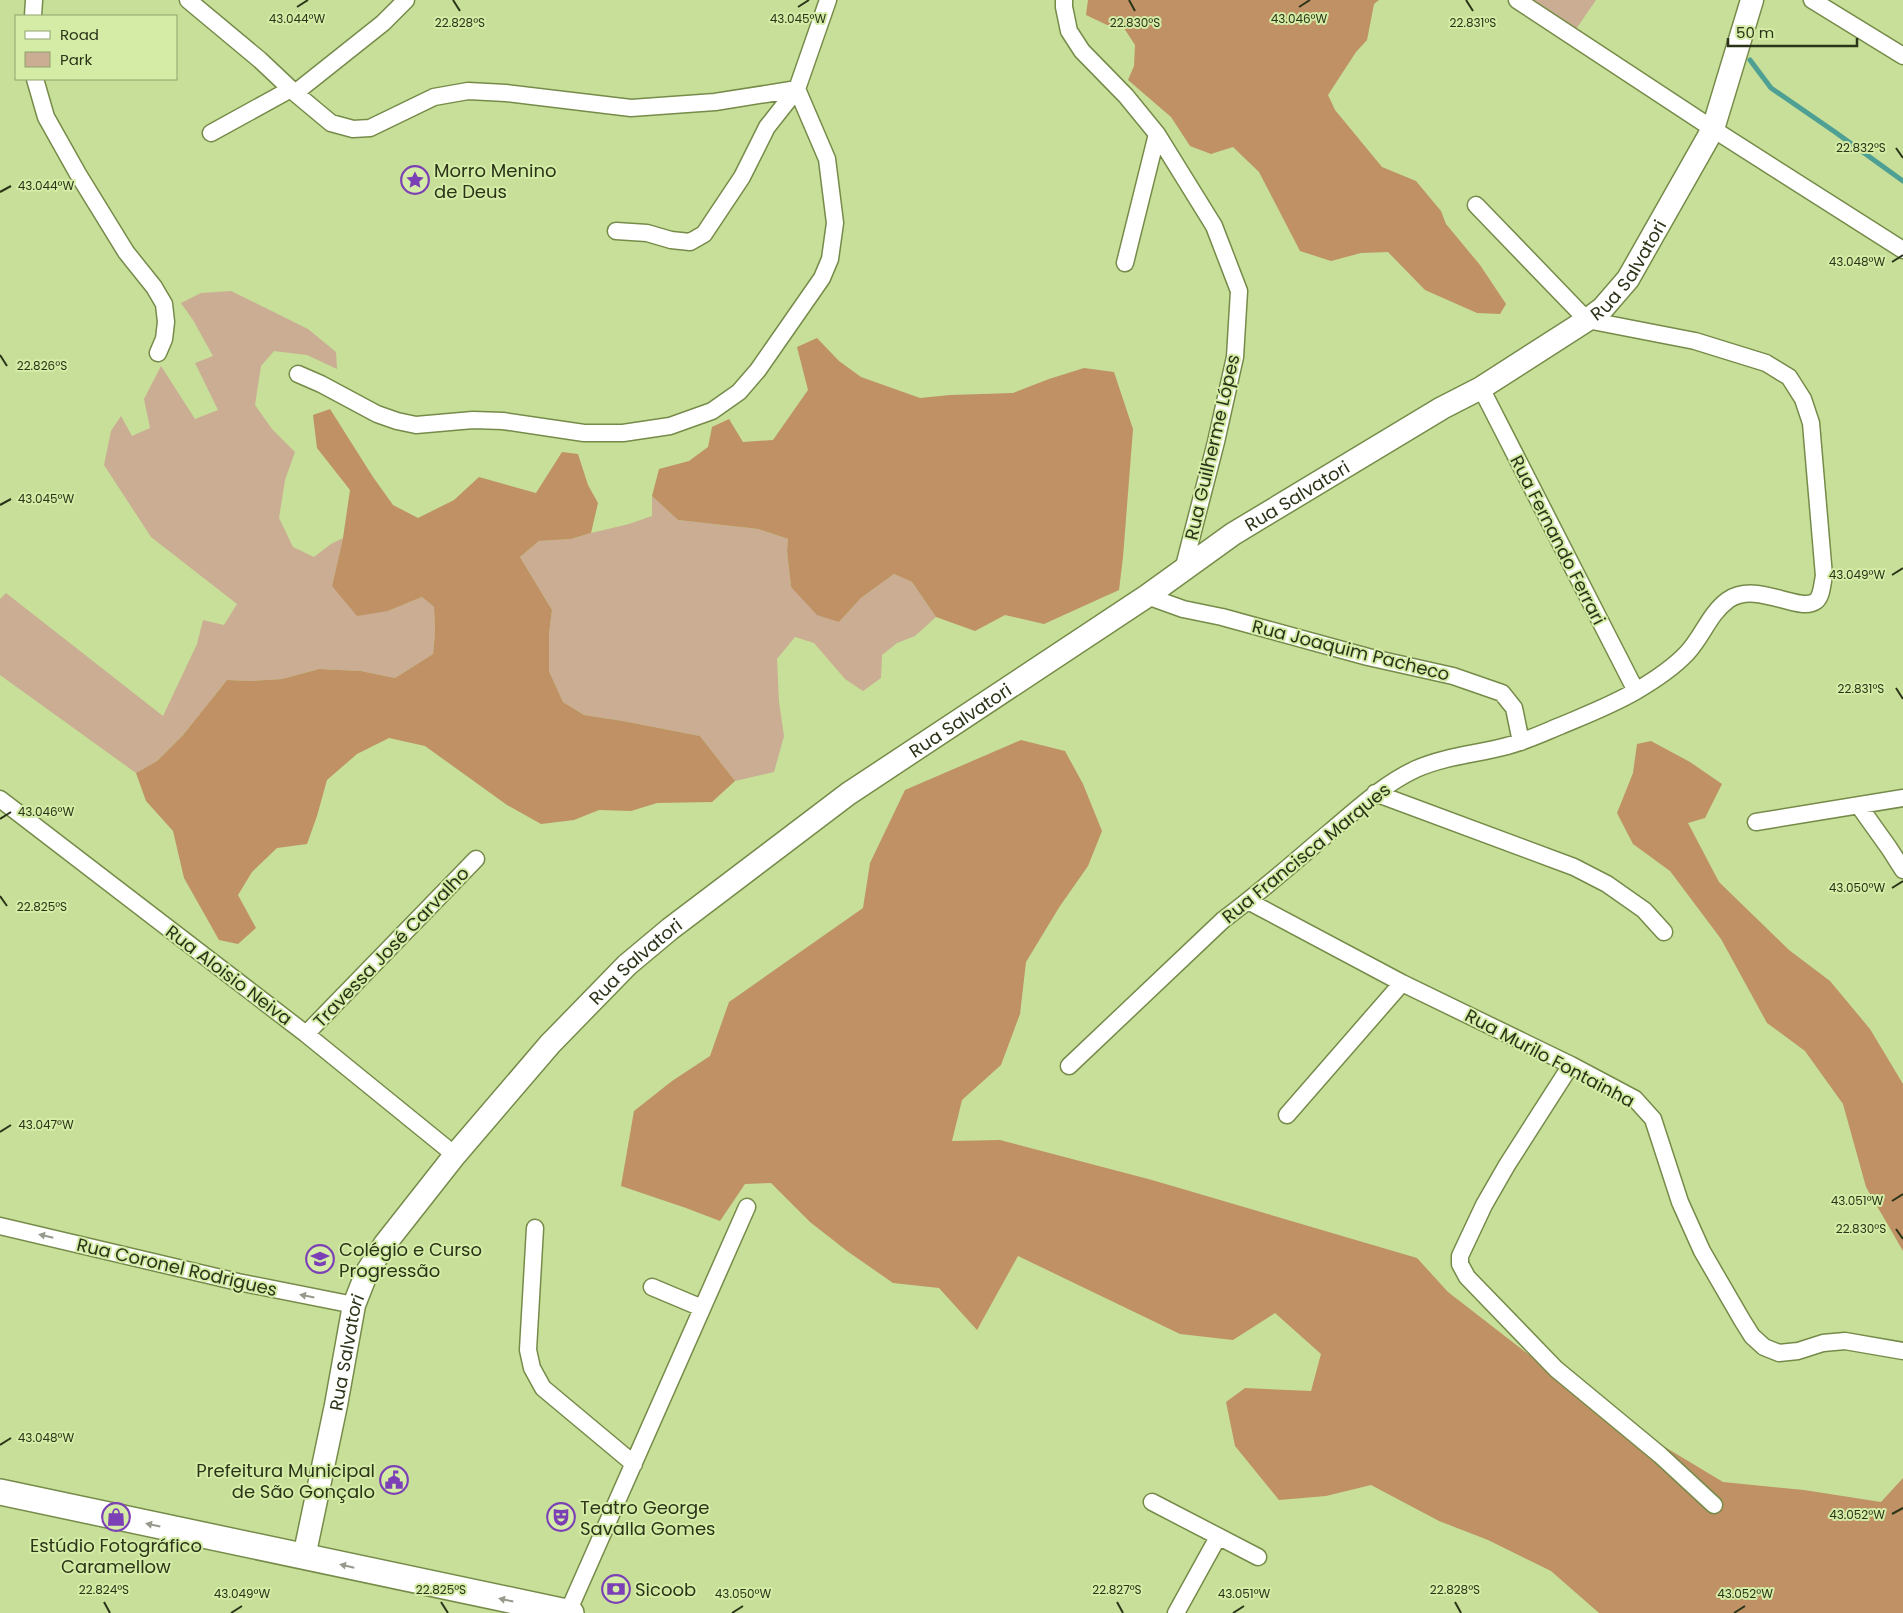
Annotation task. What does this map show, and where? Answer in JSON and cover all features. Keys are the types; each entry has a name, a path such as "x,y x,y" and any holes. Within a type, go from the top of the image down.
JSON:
{"main road":[{"name":"Rua Salvatori","path":"304,1557 336,1405 354,1305 367,1272 385,1244 456,1155 550,1044 627,965 670,929 848,794 1147,596 1233,534 1442,408 1481,388 1603,308 1628,279 1687,177 1712,129 1752,0"},
{"path":"0,1492 569,1613"}],"street":[{"path":"33,15 34,0"},
{"path":"188,0 331,123 353,128 370,128 434,97 468,91 631,108 715,102 797,89"},
{"path":"211,133 293,91 383,23 406,0"},
{"path":"616,231 647,233 671,240 690,242 704,234 742,177 767,127 797,89 828,0"},
{"name":"Rua Guilherme Lópes","path":"1064,0 1069,30 1082,51 1126,96 1157,134 1214,226 1238,291 1235,357 1183,570"},
{"path":"1517,0 1712,129 1903,250"},
{"path":"1812,0 1903,56"},
{"path":"35,80 46,117 78,174 126,252 154,287 164,304 166,322 164,339 158,353"},
{"path":"298,374 377,414 416,425 473,420 503,421 584,433 623,433 670,426 712,411 739,392 758,370 822,278 830,259 835,223 827,159 797,89"},
{"path":"1125,263 1157,134"},
{"path":"1476,204 1587,320"},
{"name":"Rua Francisca Marques","path":"1069,1066 1223,920 1375,793 1417,769 1455,757 1521,742 1587,715 1636,691 1663,673 1687,652 1712,614 1730,599 1746,593 1770,595 1792,602 1809,604 1820,596 1824,576 1811,423 1804,399 1789,378 1766,363 1695,341 1587,320"},
{"name":"Rua Fernando Ferrari","path":"1481,388 1636,691"},
{"name":"Rua Joaquim Pacheco","path":"1147,596 1183,609 1222,617 1368,657 1452,676 1502,692 1514,708 1521,742"},
{"path":"1375,793 1574,867 1607,884 1644,910 1664,932"},
{"path":"1756,822 1903,798"},
{"name":"Rua Aloisio Neiva","path":"0,799 306,1034 456,1155"},
{"path":"1859,806 1903,870"},
{"name":"Travessa José Carvalho","path":"306,1034 476,860"},
{"name":"Rua Murilo Fontainha","path":"1248,901 1402,982 1571,1065 1634,1099 1653,1119 1680,1202 1702,1251 1752,1336 1764,1347 1779,1352 1845,1341 1903,1351"},
{"path":"1287,1115 1402,982"},
{"path":"1571,1065 1507,1165 1484,1205 1460,1256 1460,1264 1467,1277 1556,1369 1660,1455 1714,1505"},
{"path":"569,1613 747,1207"},
{"name":"Rua Coronel Rodrigues","path":"0,1226 238,1282 354,1305"},
{"path":"534,1228 528,1350 532,1368 543,1388 634,1464"},
{"path":"652,1287 702,1308"},
{"path":"1152,1502 1258,1558"},
{"path":"1176,1613 1218,1537"}],"green space":[{"path":"1528,0 1596,0 1574,32"},
{"path":"231,291 308,329 336,352 337,369 307,355 274,351 261,366 255,405 272,429 295,452 285,480 279,518 293,547 314,557 331,544 343,538 332,586 388,611 422,597 434,607 435,633 433,654 395,678 361,671 319,669 282,679 227,680 183,735 157,761 136,773 0,675 0,599 6,593 163,716 197,644 203,620 224,625 237,604 151,537 104,465 111,431 121,416 132,436 150,428 144,399 161,366 195,419 218,410 195,363 213,356 181,303 201,293"},
{"path":"652,496 678,520 758,529 788,539 787,551 791,587 839,622 861,598 894,574 912,582 936,617 915,636 897,643 882,655 881,678 863,691 845,679 814,643 795,637 777,659 779,702 784,736 774,772 735,781 700,736 584,715 563,702 549,671 549,634 552,610 520,557 539,541 571,539 652,516"}],"shaded area":[{"path":"1088,0 1379,0 1374,4 1367,40 1356,52 1328,95 1335,110 1382,167 1416,181 1441,211 1446,224 1480,265 1506,304 1500,314 1477,313 1425,290 1388,252 1361,253 1331,261 1300,251 1259,172 1233,147 1211,154 1190,146 1171,117 1128,80 1134,66 1135,45 1122,25 1107,25 1086,15"},
{"path":"817,338 839,361 861,377 920,398 1013,393 1084,368 1114,372 1133,429 1119,590 1044,624 1005,615 975,631 936,617 912,582 894,574 861,598 839,622 817,615 791,587 787,551 788,539 758,529 678,520 652,496 659,469 689,461 708,447 712,427 729,419 743,442 773,440 808,390 797,347"},
{"path":"330,409 393,505 418,518 454,500 479,477 536,493 562,452 578,454 588,485 598,503 591,533 571,539 539,541 520,557 552,610 549,634 549,671 563,702 584,715 700,736 735,781 712,802 657,803 631,811 599,810 574,820 541,824 507,805 425,746 389,738 357,754 327,780 307,844 277,848 252,872 238,895 256,928 238,944 219,940 184,878 173,831 146,801 136,773 157,761 183,735 227,680 282,679 319,669 361,671 395,678 433,654 435,633 434,607 422,597 388,611 357,616 332,586 343,538 350,490 317,448 313,415"},
{"path":"1021,740 1065,751 1083,784 1102,831 1088,866 1060,906 1026,962 1020,1014 1001,1065 962,1100 952,1141 1000,1140 1152,1180 1417,1258 1448,1292 1590,1402 1723,1482 1804,1490 1881,1502 1903,1478 1903,1613 1599,1613 1551,1571 1488,1540 1439,1521 1371,1485 1326,1496 1279,1500 1235,1446 1226,1402 1245,1388 1311,1391 1321,1354 1275,1313 1233,1340 1180,1334 1018,1256 977,1330 939,1288 893,1283 810,1222 771,1183 745,1184 720,1221 621,1186 634,1111 672,1081 710,1056 729,1002 863,908 870,863 905,790"},
{"path":"1651,741 1690,762 1722,784 1705,818 1688,823 1719,882 1789,950 1830,981 1870,1029 1903,1084 1903,1251 1866,1187 1843,1104 1805,1051 1767,1023 1721,939 1670,871 1633,844 1617,813 1633,773 1637,744"}],"waterway":[{"path":"1750,60 1771,88 1903,181"}],"place":[{"name":"Morro Menino de Deus","path":"415,180"},
{"name":"Colégio e Curso Progressão","path":"320,1259"},
{"name":"Prefeitura Municipal de São Gonçalo","path":"394,1480"},
{"name":"Estúdio Fotográfico Caramellow","path":"116,1517"},
{"name":"Teatro George Savalla Gomes","path":"561,1517"},
{"name":"Sicoob","path":"616,1589"}]}
